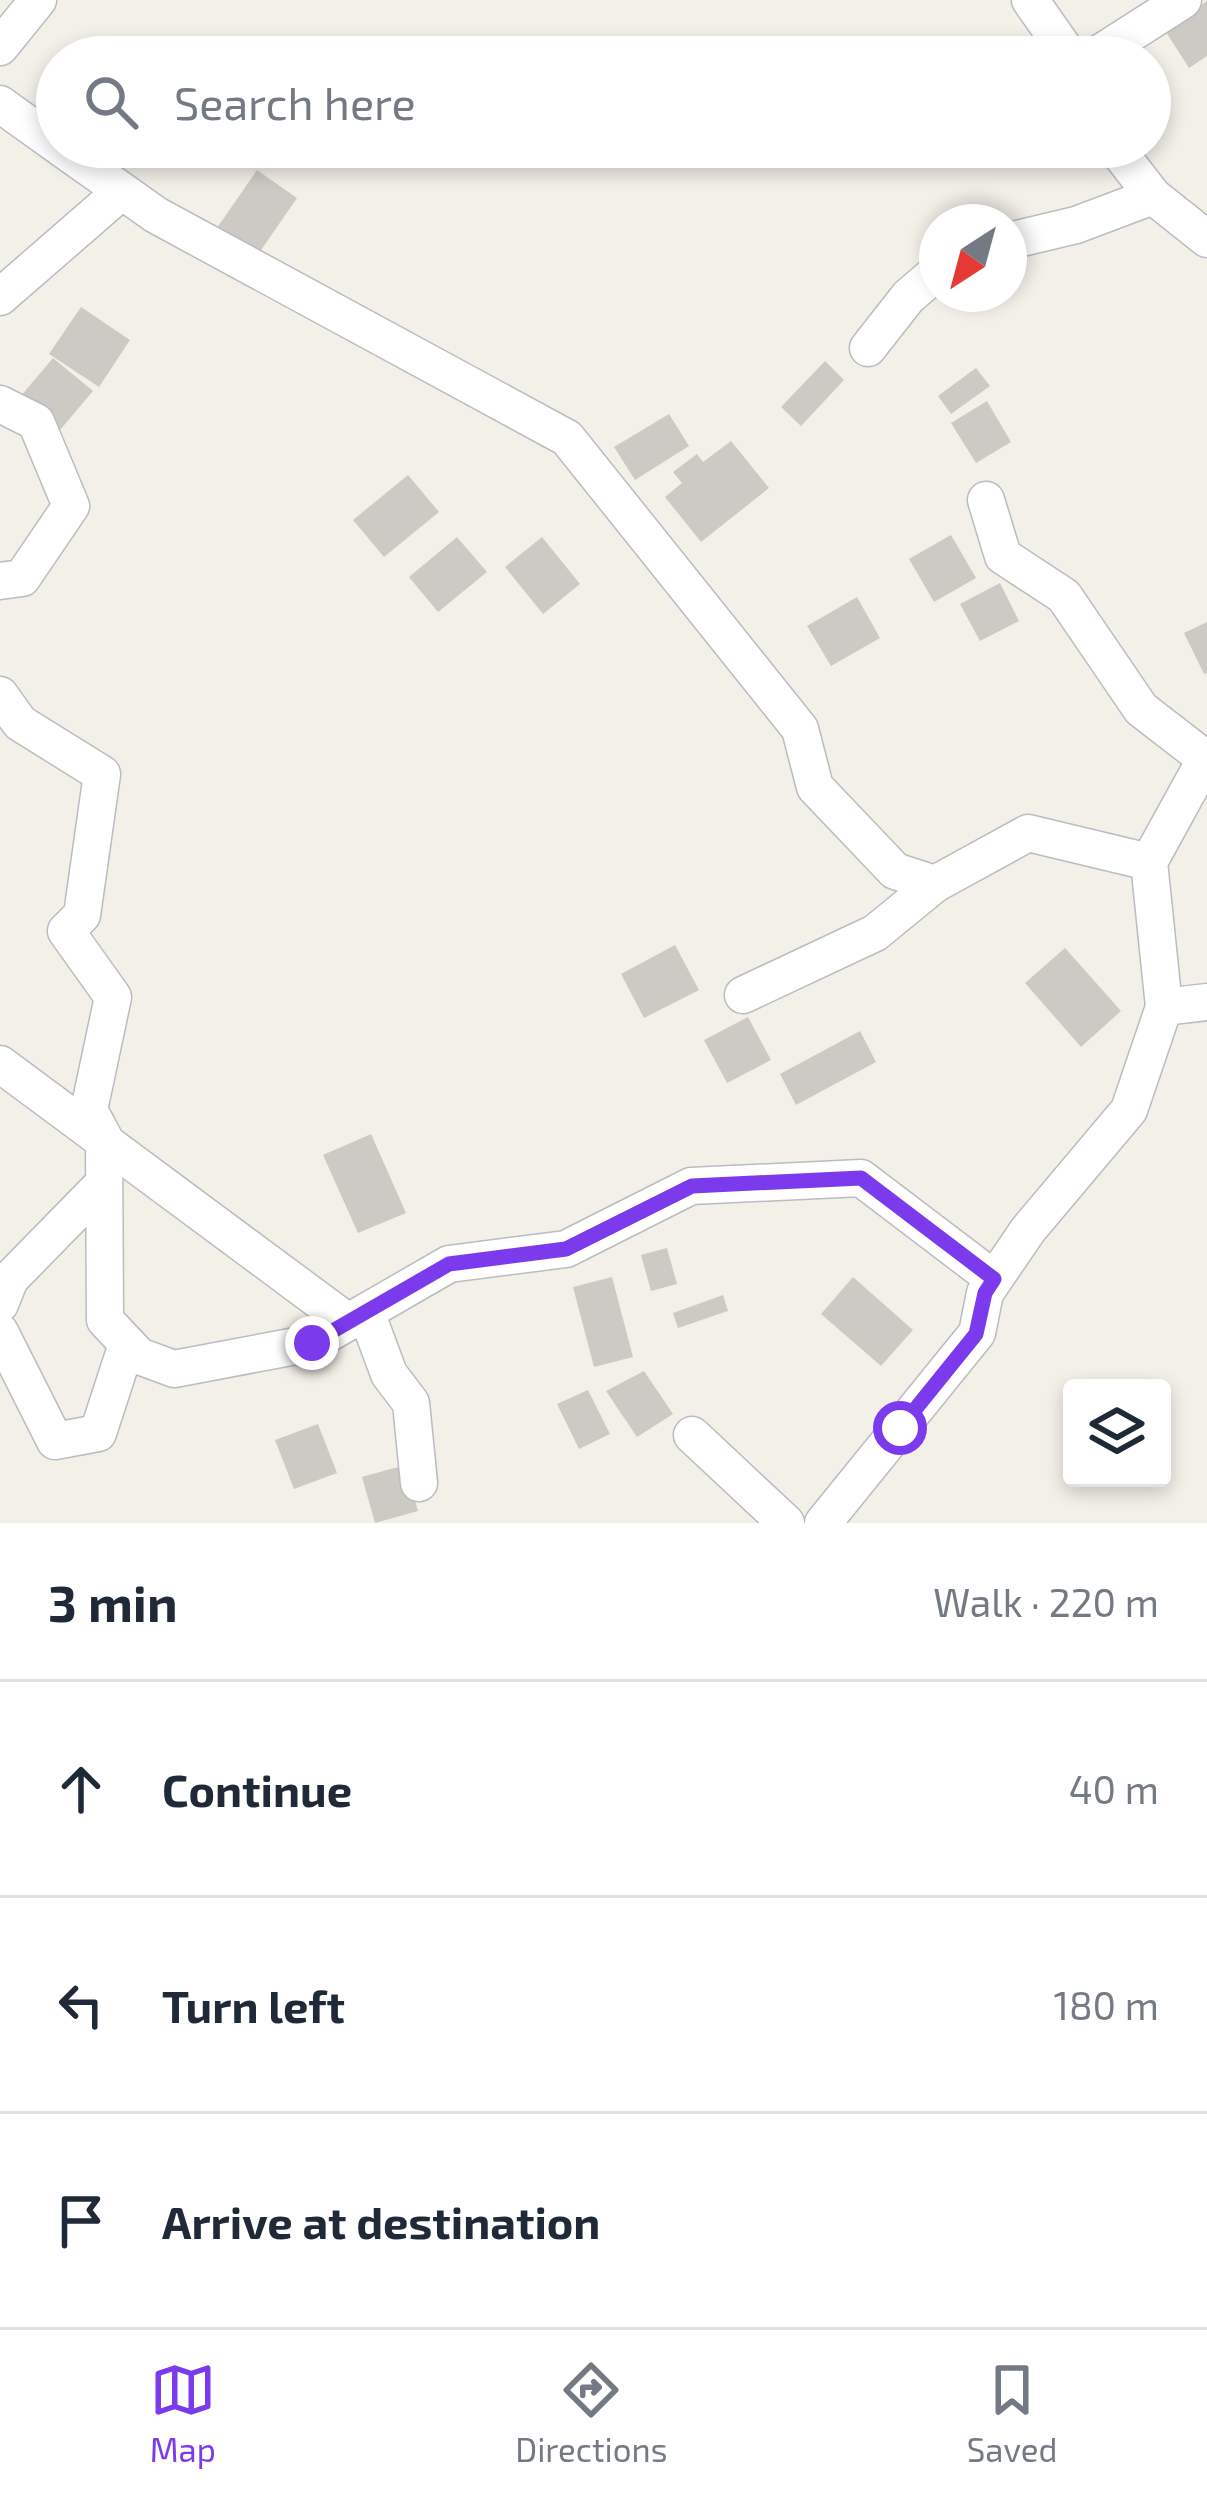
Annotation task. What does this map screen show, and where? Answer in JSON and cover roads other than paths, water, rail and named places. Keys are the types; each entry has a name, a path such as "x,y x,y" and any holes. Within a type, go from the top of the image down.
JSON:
{"street":[{"path":"0,46 38,0"},
{"path":"1030,0 1055,36"},
{"path":"1127,36 1184,0"},
{"path":"0,104 36,130"},
{"path":"90,168 156,215 567,438 800,729 815,788 895,871 935,884"},
{"path":"1131,168 1153,196 1207,239"},
{"path":"0,297 122,191"},
{"path":"1027,237 1153,196"},
{"path":"868,348 919,288"},
{"path":"0,404 36,422 70,506 22,578 0,581"},
{"path":"824,1523 976,1334 985,1293 994,1279 1129,1110 1164,1007 1149,862 1206,760 1141,709 1064,596 1003,556 986,500"},
{"path":"0,695 20,723 101,774 82,915 66,931 113,997 89,1110 104,1138 105,1320 139,1356 175,1370 312,1343 449,1264 566,1249 692,1186 861,1178 994,1279"},
{"path":"743,995 875,933 935,884 1028,833 1149,862"},
{"path":"1164,1007 1207,1002"},
{"path":"0,1064 357,1317 410,1402 419,1483"},
{"path":"0,1304 10,1280 104,1183"},
{"path":"0,1332 10,1378 55,1441 98,1433 128,1344"},
{"path":"692,1435 786,1523"}]}
